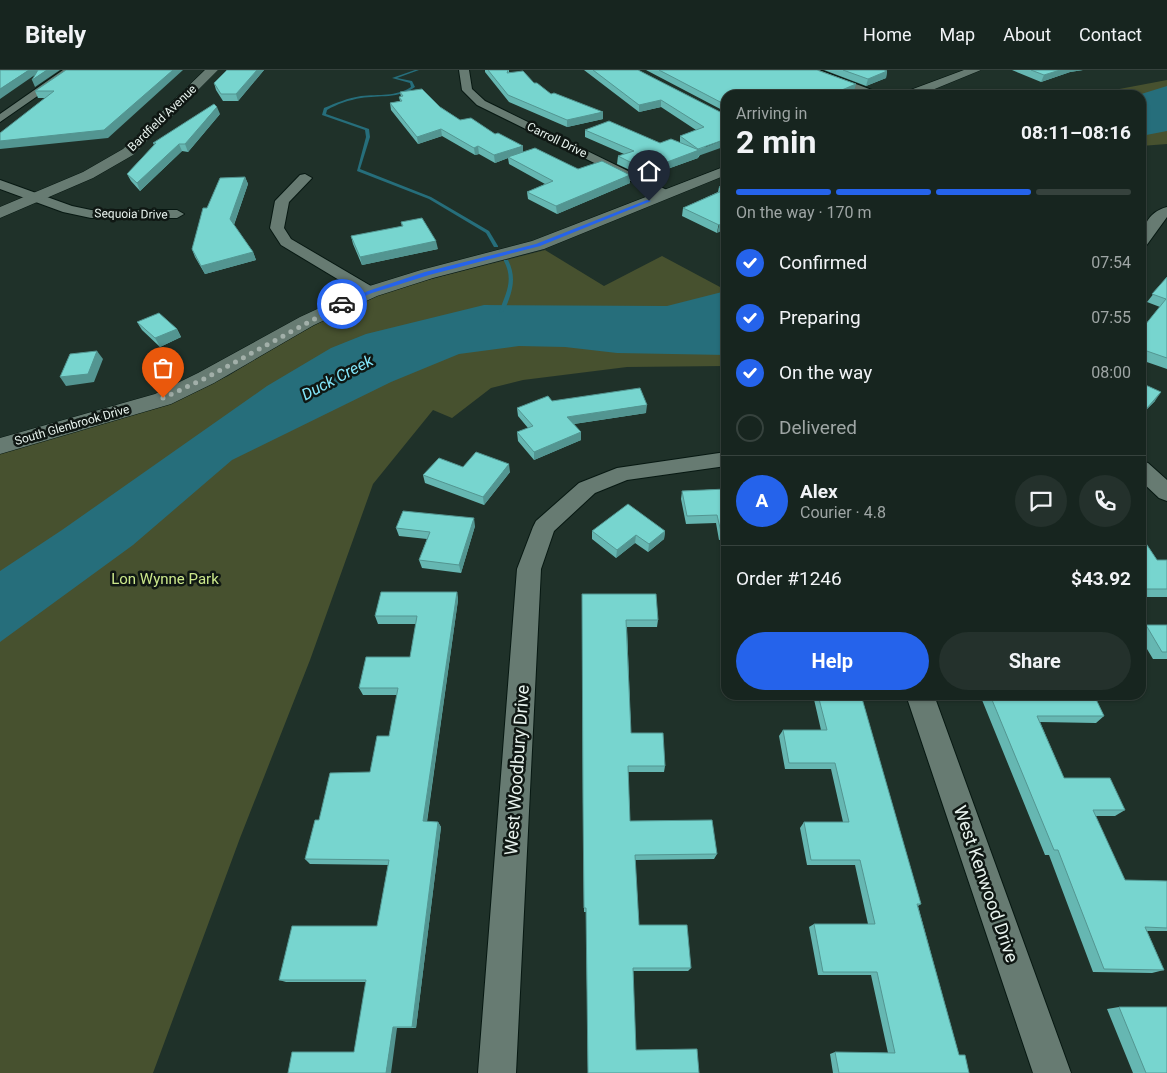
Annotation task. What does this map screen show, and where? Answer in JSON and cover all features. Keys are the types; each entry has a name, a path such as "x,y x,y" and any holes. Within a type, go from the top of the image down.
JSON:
{"street":[{"path":"0,119 70,70"},
{"name":"Bardfield Avenue","path":"0,214 88,175 128,152 212,70"},
{"name":"Carroll Drive","path":"464,70 467,90 481,103 668,194"},
{"path":"809,70 866,90"},
{"path":"922,90 975,70"},
{"name":"South Glenbrook Drive","path":"0,446 163,398 206,378 307,321 370,292 427,274 538,245 721,172"},
{"path":"305,178 282,201 277,228 286,242 370,292"},
{"name":"Sequoia Drive","path":"0,184 68,209 91,214 177,214"},
{"path":"1146,237 1164,216"},
{"name":"West Woodbury Drive","path":"498,1073 529,569 544,527 587,488 624,473 721,460"},
{"path":"1146,473 1167,493"},
{"name":"West Kenwood Drive","path":"922,700 1052,1073"}],"green space":[{"path":"1167,80 1167,144 1146,146 1146,90 1114,90"},
{"name":"Lon Wynne Park","path":"545,250 604,286 662,256 721,286 721,366 627,367 523,380 491,388 452,418 433,410 373,484 310,660 240,838 153,1073 0,1073 0,453 164,405 228,376 285,341 373,294"}],"water":[{"path":"1167,86 1167,131 1146,135 1146,93"},
{"name":"Duck Creek","path":"721,292 721,355 617,353 565,347 519,346 459,354 391,382 232,460 133,545 0,642 0,571 62,530 267,386 331,348 366,334 484,305 667,306"}],"building":[{"path":"0,70 29,70 0,89"},
{"path":"38,70 47,70 32,80"},
{"path":"66,70 173,70 104,130 0,141 0,133 54,91 35,91"},
{"path":"227,70 257,70 236,94 221,94 214,83"},
{"path":"488,70 508,70 507,73 523,71 534,83 537,83 551,94 554,93 603,112 567,120 508,95"},
{"path":"593,70 638,70 721,112 721,141 698,149 680,136 704,127 661,100 639,105"},
{"path":"659,70 817,70 856,84 842,90 721,90 721,102"},
{"path":"843,70 884,70 887,71 868,79"},
{"path":"1031,70 1060,70 1044,75"},
{"path":"422,89 440,107 460,120 471,118 495,134 498,133 523,146 494,155 478,146 474,148 441,129 417,137 390,103 402,101 399,97 403,96 400,92"},
{"path":"214,104 217,107 185,144 179,144 137,183 127,174 156,143 153,143"},
{"path":"609,121 660,143 671,139 699,150 646,170 618,156 634,151 585,130"},
{"path":"535,148 578,169 602,161 630,175 556,206 527,192 553,181 508,157"},
{"path":"245,177 230,219 253,252 201,266 192,249 203,208 207,208 220,178"},
{"path":"721,191 721,224 719,225 683,208"},
{"path":"422,218 436,241 360,257 351,236 403,226 401,222"},
{"path":"1167,277 1167,358 1146,351 1146,324 1166,299 1152,294"},
{"path":"159,313 177,329 155,338 137,322"},
{"path":"97,351 88,374 60,377 70,354"},
{"path":"1146,385 1161,392 1146,408"},
{"path":"640,388 647,405 567,417 581,432 534,452 517,432 533,426 517,408 548,396 552,401"},
{"path":"476,452 509,464 483,497 423,475 439,458 463,467"},
{"path":"721,489 721,532 717,515 687,516 682,491"},
{"path":"628,504 665,531 649,544 636,535 617,550 592,531"},
{"path":"403,511 474,518 459,565 419,560 430,532 396,528"},
{"path":"1146,544 1157,560 1167,560 1167,589 1146,589"},
{"path":"381,592 457,592 423,821 438,822 412,1027 393,1027 386,1073 288,1073 292,1052 354,1052 366,980 279,980 292,926 377,926 389,860 305,859 315,820 319,820 330,773 370,772 377,736 389,736 398,688 359,688 366,657 410,657 417,616 375,616"},
{"path":"582,594 656,594 658,620 626,620 631,733 663,733 665,766 628,766 630,821 712,820 717,854 635,855 639,925 687,925 691,968 633,968 636,1050 697,1049 699,1073 588,1073 586,908 584,908"},
{"path":"1146,625 1167,625 1167,652 1162,652"},
{"path":"819,700 862,700 921,904 917,904 959,1055 965,1055 969,1073 839,1073 835,1052 895,1053 877,972 823,972 814,924 875,924 860,860 811,860 804,822 849,822 835,763 789,763 783,730 827,730"},
{"path":"992,700 1096,700 1104,716 1037,716 1064,778 1110,778 1125,810 1093,810 1125,880 1167,881 1167,928 1145,927 1164,970 1104,969 1058,850 1054,850"},
{"path":"1119,1007 1167,1007 1167,1073 1146,1073"}],"waterway":[{"path":"418,70 394,78 411,82 413,87 407,91 344,101 325,109 324,115 367,129 368,137 358,170 430,198 488,232 496,246"},
{"path":"501,312 512,280 510,268 506,261"}],"way so far":[{"path":"163,398 206,378 307,321 342,304"}],"route":[{"path":"342,304 370,292 427,274 538,245 649,201"}]}
